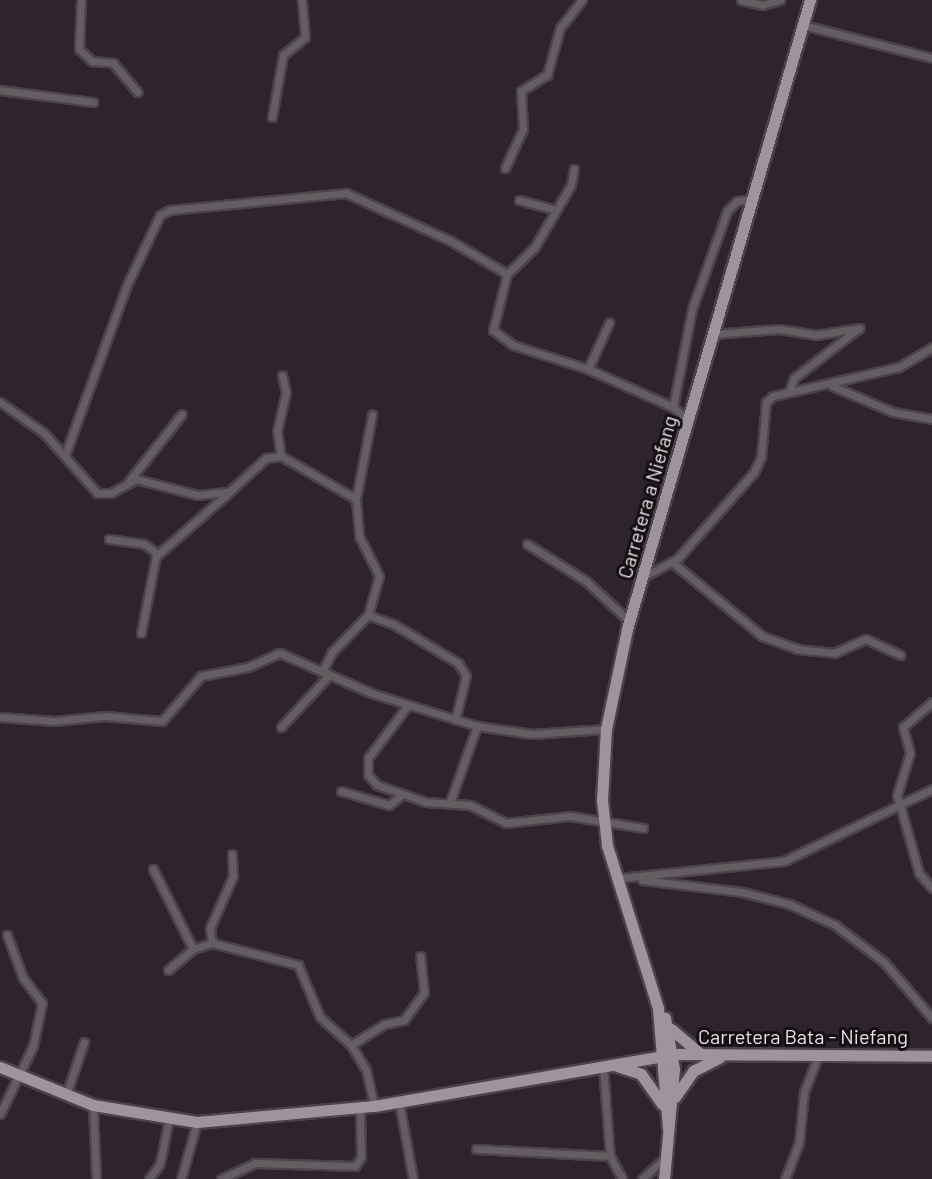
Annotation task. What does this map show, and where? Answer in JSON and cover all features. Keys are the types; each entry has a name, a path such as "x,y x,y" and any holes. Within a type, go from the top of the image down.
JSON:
{"main road":[{"name":"Carretera a Niefang","path":"662,1013 603,819 606,729 629,621 810,0"},
{"path":"662,1013 663,1038 668,1055 664,1179"},
{"path":"662,1013 673,1034 701,1053"},
{"path":"662,1013 673,1101"},
{"path":"647,1058 656,1054 663,1038"},
{"name":"Carretera Bata - Niefang","path":"0,1067 93,1105 197,1122 360,1108 668,1055 820,1052 932,1056"},
{"path":"667,1123 673,1101 693,1071 733,1053"},
{"path":"606,1065 641,1074 667,1123"}],"street":[{"path":"81,0 79,49 92,61 113,63 137,92"},
{"path":"272,117 283,55 305,37 302,0"},
{"path":"505,168 523,129 521,91 547,75 560,28 582,0"},
{"path":"741,0 762,5 780,0"},
{"path":"803,25 932,58"},
{"path":"0,90 93,102"},
{"path":"574,169 571,185 528,257 507,274 493,330 539,357 588,369 673,407 688,420"},
{"path":"65,455 127,285 160,215 170,210 346,193 431,231 507,274"},
{"path":"673,407 692,309 727,211 737,201 752,199"},
{"path":"519,200 556,210"},
{"path":"588,369 609,323"},
{"path":"713,334 779,329 816,335 859,328 794,378 789,392"},
{"path":"643,577 672,562 754,472 761,457 766,402 789,392 899,367 932,347"},
{"path":"281,456 277,431 286,392 282,375"},
{"path":"830,385 893,412 932,419"},
{"path":"0,402 44,433 97,493 111,493 129,481 182,414"},
{"path":"281,727 325,673 332,652 368,615 379,576 359,536 356,499 372,415"},
{"path":"141,633 158,554 266,458 281,456 356,499"},
{"path":"129,481 198,495 229,492"},
{"path":"109,539 144,544 158,554"},
{"path":"527,544 586,581 629,621"},
{"path":"672,562 762,636 797,649 834,653 866,639 901,655"},
{"path":"368,615 395,625 458,663 466,676 455,720"},
{"path":"0,717 54,721 106,716 162,721 201,676 248,667 273,653 408,705 477,726 532,734 606,729"},
{"path":"932,702 903,727 910,753 897,795 919,873 932,888"},
{"path":"408,705 366,766 377,785 400,796 470,805 506,823 570,816 643,828"},
{"path":"450,802 477,726"},
{"path":"642,880 784,861 932,789"},
{"path":"341,791 389,805 400,796"},
{"path":"212,943 210,928 233,876 232,854"},
{"path":"153,869 193,949"},
{"path":"619,878 742,892 789,904 835,925 884,962 932,1018"},
{"path":"0,1114 33,1046 42,1003 23,978 7,935"},
{"path":"168,970 193,949 212,943 298,965 320,1017 351,1045 366,1070 374,1106"},
{"path":"351,1045 385,1024 404,1020 424,992 420,956"},
{"path":"66,1095 84,1042"},
{"path":"785,1179 799,1143 804,1092 820,1052"},
{"path":"606,1065 610,1156 622,1179"},
{"path":"399,1102 413,1179"},
{"path":"93,1105 96,1178"},
{"path":"221,1179 255,1163 355,1166 361,1157 360,1108"},
{"path":"149,1179 160,1163 169,1119"},
{"path":"181,1179 197,1122"},
{"path":"476,1149 610,1156"},
{"path":"642,1179 666,1157"}]}
